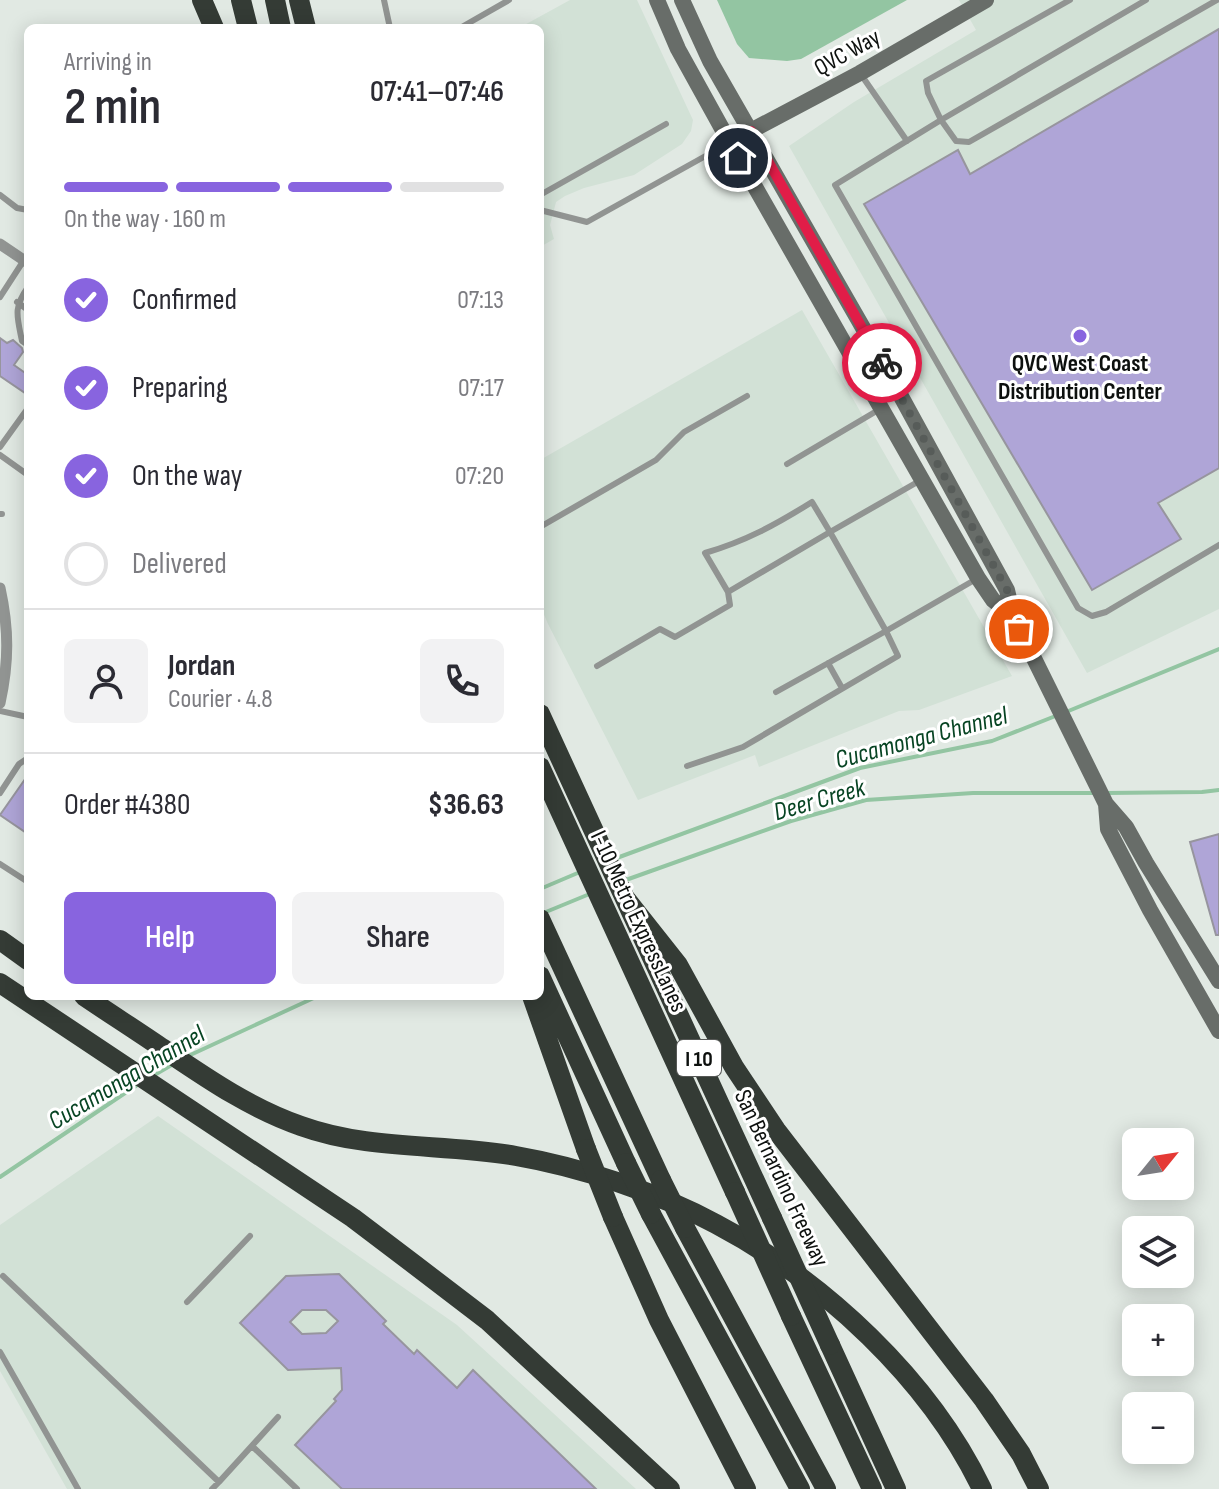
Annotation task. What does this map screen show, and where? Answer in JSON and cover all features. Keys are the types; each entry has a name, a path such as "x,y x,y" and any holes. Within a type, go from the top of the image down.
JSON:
{"highway":[{"path":"202,0 212,24"},
{"path":"218,0 222,24"},
{"path":"241,0 247,24"},
{"path":"275,0 280,24"},
{"path":"299,0 305,24"},
{"name":"San Bernardino Freeway","path":"544,723 896,1489"},
{"name":"I-10 Metro ExpressLanes","path":"544,776 872,1489"},
{"path":"625,898 678,965 741,1078 776,1130 984,1400 1021,1454 1039,1489"},
{"path":"544,929 685,1228 826,1489"},
{"path":"0,940 24,957"},
{"path":"0,983 24,999"},
{"path":"544,985 651,1214 800,1489"},
{"path":"26,1000 353,1218 475,1311 670,1489"},
{"path":"90,1000 204,1077 251,1105 303,1127 359,1141 514,1155 546,1162 640,1191 717,1224 790,1271 836,1306 879,1346 923,1396 963,1454 982,1489"},
{"path":"533,1000 613,1217 647,1295 743,1482"}],"main road":[{"path":"657,0 678,49 730,143 978,578 993,600 1013,616"},
{"path":"682,0 710,61 882,361 1007,590 1013,616 1106,804 1126,827 1219,981"},
{"name":"QVC Way","path":"730,143 986,0"},
{"path":"1106,804 1108,829 1219,1031"}],"street":[{"path":"0,244 24,261"},
{"path":"0,588 6,614 8,647 0,703"}],"lane":[{"path":"384,0 389,24"},
{"path":"467,24 509,0"},
{"path":"1070,0 926,81 928,93 941,120 956,141 969,142 1217,0"},
{"path":"1146,0 835,185 1078,608 1092,616 1106,612 1219,545"},
{"path":"860,73 907,141"},
{"path":"544,193 666,124"},
{"path":"544,211 587,222 730,143"},
{"path":"0,195 17,208 24,209"},
{"path":"0,295 24,265"},
{"path":"24,292 17,302 18,322 24,342"},
{"path":"17,302 24,307"},
{"path":"544,525 656,460 684,432 747,396"},
{"path":"787,464 881,408"},
{"path":"0,447 24,414"},
{"path":"0,455 24,472"},
{"path":"728,592 922,480"},
{"path":"597,666 660,629 675,637 730,605 728,592 705,553 740,543 812,502 898,656 743,747 687,766"},
{"path":"776,692 978,578"},
{"path":"828,663 842,688"},
{"path":"0,711 24,716"},
{"path":"0,793 24,761"},
{"path":"0,864 24,879"},
{"path":"187,1302 250,1236"},
{"path":"3,1276 219,1482"},
{"path":"0,1352 78,1489"},
{"path":"212,1489 278,1417"},
{"path":"252,1446 297,1489"}],"shaded area":[{"path":"570,0 637,0 693,120 691,131 682,144 634,175 584,188 556,202 550,225 554,239 544,245 544,24 526,24"},
{"path":"717,0 907,0 801,59 787,61 749,58 737,44"},
{"name":"QVC West Coast Distribution Center","path":"959,0 1219,0 1219,609 1087,673 789,146 854,102 976,30"},
{"path":"802,310 1012,676 919,710 899,711 759,767 755,755 638,800 544,614 544,458"},
{"path":"158,1116 457,1325 636,1489 67,1489 0,1371 0,1225"}],"building":[{"name":"QVC West Coast Distribution Center","path":"1219,29 1219,468 1158,503 1181,539 1092,590 864,204 958,150 970,174"},
{"path":"0,338 7,343 13,340 23,352 14,365 24,372 24,392 0,376"},
{"path":"24,781 24,831 0,815"},
{"path":"1219,834 1219,935 1216,935 1190,842"},
{"path":"339,1274 414,1354 417,1350 457,1388 473,1370 596,1489 342,1489 295,1445 336,1401 334,1399 342,1390 341,1368 288,1370 240,1323 286,1276","holes":["302,1310 326,1310 338,1321 326,1333 302,1334 290,1322"]}],"waterway":[{"name":"Cucamonga Channel","path":"1066,712 1219,649"},
{"name":"Cucamonga Channel","path":"614,859 860,768 992,741 1058,715"},
{"name":"Deer Creek","path":"1106,793 1219,790"},
{"name":"Deer Creek","path":"623,881 791,821 866,800 973,793 1097,793"},
{"name":"Cucamonga Channel","path":"544,887 580,872"},
{"name":"Deer Creek","path":"544,913 592,893"},
{"name":"Cucamonga Channel","path":"186,1057 309,1000"},
{"name":"Cucamonga Channel","path":"151,1077 175,1063"},
{"name":"Cucamonga Channel","path":"0,1177 140,1083"}],"way so far":[{"path":"882,363 1007,590 1019,629"}],"place":[{"name":"QVC West Coast Distribution Center","path":"1080,336"}],"route":[{"path":"738,158 730,143 751,131 882,363"}]}
